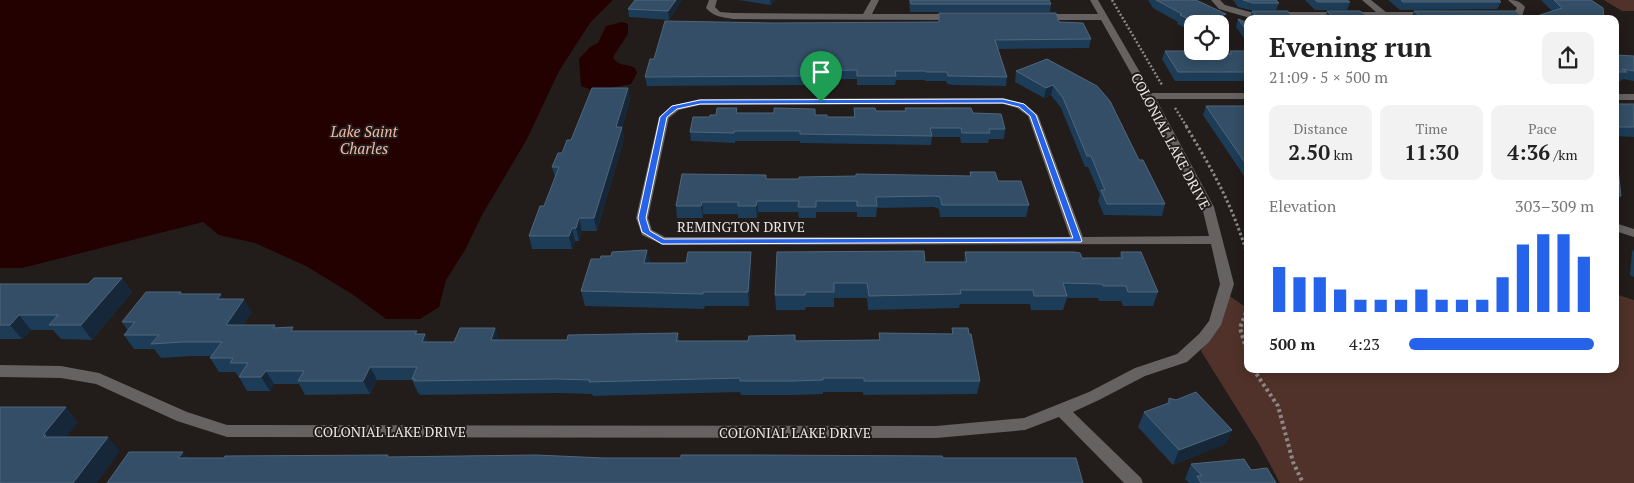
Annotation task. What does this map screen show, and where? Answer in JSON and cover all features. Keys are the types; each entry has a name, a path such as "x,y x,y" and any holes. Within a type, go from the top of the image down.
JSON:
{"street":[{"path":"713,0 710,8 718,14 733,16 965,17"},
{"path":"866,17 875,0"},
{"name":"COLONIAL LAKE DRIVE","path":"2,373 61,372 99,380 182,418 227,431 936,432 1025,424 1094,396 1140,372 1182,358 1204,338 1216,322 1227,284 1208,207 1149,96 1094,0"},
{"path":"1215,0 1222,7 1250,15 1442,15"},
{"path":"1366,0 1384,15"},
{"path":"1490,14 1519,14 1521,7 1512,0"},
{"path":"1034,17 1104,17"},
{"path":"1149,96 1244,96"},
{"path":"1619,97 1634,97"},
{"name":"REMINGTON DRIVE","path":"1078,241 1033,115 1021,106 1003,101 700,102 675,108 664,117 642,218 646,232 662,241 1078,241 1217,240"},
{"path":"1619,228 1634,233"},
{"path":"1061,410 1134,483"}],"path":[{"path":"1112,0 1152,65 1189,135 1218,179 1238,223 1244,243"},
{"path":"1244,318 1240,328 1244,342"},
{"path":"1256,373 1278,406 1293,462 1303,483"}],"shaded area":[{"path":"1604,0 1634,0 1634,11 1622,11"},
{"path":"1228,295 1244,306 1244,373 1619,373 1619,295 1634,300 1634,483 1280,483 1259,444 1201,351"}],"water":[{"name":"Lake Saint Charles","path":"0,0 613,0 590,23 559,71 527,139 482,215 465,250 446,280 439,307 420,319 386,319 352,294 306,266 255,243 219,235 203,222 22,268 0,268"},
{"path":"622,22 628,24 628,34 613,57 620,64 635,68 637,73 631,84 594,91 581,86 579,59 590,47 598,43 606,26"}],"building":[{"path":"635,0 676,0 668,11 628,9"},
{"path":"910,0 1049,0 1051,4 911,4"},
{"path":"1156,0 1196,0 1226,14 1184,15 1184,17 1180,15 1182,14"},
{"path":"1243,0 1276,0 1279,3 1253,3"},
{"path":"1315,0 1347,0 1350,2 1318,2"},
{"path":"1401,0 1499,0 1501,2 1403,2"},
{"path":"1554,0 1591,0 1603,8 1604,15 1540,15 1562,8"},
{"path":"1252,11 1288,11 1290,15 1255,15"},
{"path":"1327,11 1360,11 1366,15 1331,15"},
{"path":"1414,11 1515,11 1521,15 1419,15"},
{"path":"939,13 1056,13 1059,22 1083,23 1091,39 995,40 1007,77 948,76 947,72 926,71 895,71 896,76 857,76 857,70 806,71 806,76 645,77 650,59 654,59 665,21 774,23 939,22"},
{"path":"1238,19 1244,21 1244,27"},
{"path":"1165,51 1184,51 1184,60 1229,60 1229,54 1232,54 1230,51 1244,51 1244,72 1178,72"},
{"path":"1619,55 1634,56 1634,71 1622,69 1627,72 1619,72"},
{"path":"1047,59 1097,86 1110,101 1139,160 1143,160 1165,204 1107,204 1101,190 1105,190 1091,156 1087,156 1063,98 1053,85 1046,88 1016,71"},
{"path":"592,88 628,88 616,127 622,127 594,218 579,218 576,228 572,228 569,236 529,236 540,206 544,206 559,167 552,167 558,153 562,153 567,140 571,140"},
{"path":"1619,104 1634,104 1634,127 1619,127"},
{"path":"1206,106 1244,106 1244,161"},
{"path":"717,108 737,108 736,113 774,113 774,108 815,109 815,115 855,117 854,108 875,108 876,111 906,111 905,108 971,108 973,113 1001,114 1005,129 989,129 990,133 962,133 961,128 930,128 932,136 800,134 800,131 690,132 693,117 716,115"},
{"path":"970,172 995,172 998,181 1021,181 1029,205 942,205 940,197 935,196 876,197 877,206 857,206 857,201 816,201 816,207 798,207 799,201 757,201 756,206 738,206 738,202 702,202 701,206 676,206 682,174 766,175 766,179 799,179 799,177 856,176 856,174 971,176"},
{"path":"1619,178 1621,196 1619,195"},
{"path":"647,250 644,263 686,263 688,252 751,252 748,292 703,292 703,294 581,291 591,259 611,256 612,252"},
{"path":"924,251 925,262 967,262 965,252 1074,252 1080,253 1082,258 1123,258 1121,252 1141,252 1158,292 1128,292 1126,286 1063,283 1067,296 1034,296 1033,290 960,290 961,294 869,296 867,283 834,283 834,292 805,292 805,295 775,295 777,252"},
{"path":"94,278 122,278 81,325 49,325 58,315 19,315 10,325 0,325 0,284 88,284"},
{"path":"146,292 221,294 217,299 244,299 226,325 275,325 273,328 293,327 291,331 417,331 415,334 425,334 422,342 454,342 460,328 495,328 491,340 567,340 568,335 678,333 676,341 748,341 749,336 795,335 795,341 880,340 879,333 953,334 952,328 968,328 969,334 971,334 980,381 864,381 864,378 823,378 823,380 740,381 740,378 589,382 590,380 556,379 414,381 415,379 412,379 417,367 370,367 363,381 298,381 304,371 266,371 261,377 239,377 248,363 230,363 233,358 210,358 222,342 151,344 159,335 124,335 135,322 122,322"},
{"path":"1196,392 1232,430 1179,450 1144,412 1169,403 1169,398 1176,400"},
{"path":"0,407 66,407 43,435 46,435 44,437 108,437 73,483 0,483"},
{"path":"129,452 183,452 178,458 224,458 225,456 388,455 387,457 536,455 604,458 681,458 681,455 753,455 1076,458 1083,483 107,483"},
{"path":"1244,459 1251,470 1267,468 1276,483 1201,483 1197,476 1202,476 1191,464"}],"route":[{"path":"1003,101 1021,106 1033,115 1078,241 662,241 646,232 642,218 664,117 675,108 700,102 821,102 1003,101"}]}
